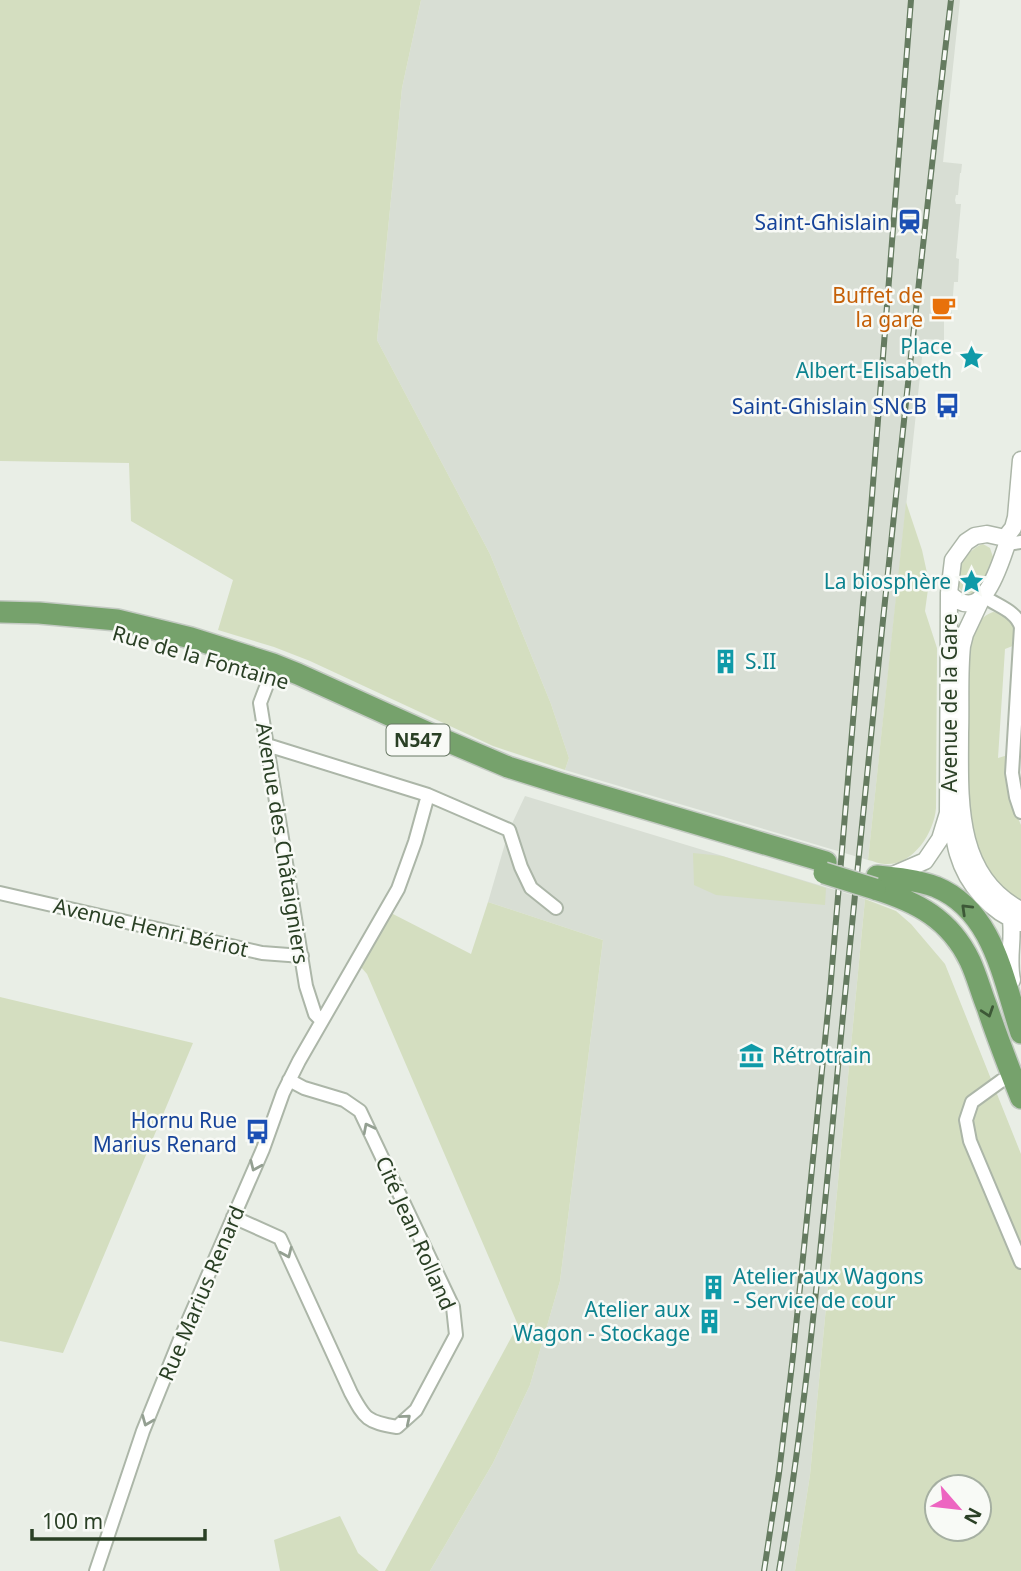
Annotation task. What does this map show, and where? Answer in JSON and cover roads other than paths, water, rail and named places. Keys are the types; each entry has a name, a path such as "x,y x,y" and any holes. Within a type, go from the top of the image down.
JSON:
{"main road":[{"name":"Rue de la Fontaine","path":"0,612 117,620 191,638 271,668 401,732 480,765 720,837 880,880"},
{"name":"Rue de la Fontaine","path":"0,619 66,623 133,633 271,668"},
{"name":"N547","path":"880,880 922,883 944,891 969,910 983,927 1012,951 1018,1024"},
{"name":"N547","path":"880,880 946,926 963,949 973,968 1021,1098"}],"street":[{"path":"1011,541 1021,460"},
{"name":"Avenue de la Gare","path":"922,883 928,856 943,833 948,813 949,593 953,560 966,542 975,536 987,534 1011,541 965,634 962,646 961,804 966,835 975,863 991,888 1016,914"},
{"path":"949,593 957,601 969,604 983,597 1012,613 1020,621 1018,717 1012,773 1021,812"},
{"name":"Avenue des Châtaigniers","path":"271,668 260,703 306,986 315,1014 322,1021"},
{"path":"267,745 428,795 509,830 531,888 556,908"},
{"name":"Rue Marius Renard","path":"96,1571 143,1431 178,1342 263,1149 283,1093 398,888 428,795"},
{"name":"Avenue de la Gare","path":"948,813 954,828 958,854 979,893 996,909 1016,914"},
{"path":"880,880 946,850 958,854"},
{"path":"922,883 929,912"},
{"name":"Avenue Henri Bériot","path":"0,893 262,953 302,956"},
{"path":"1016,914 1012,951 1015,971 1012,983 1018,1024"},
{"path":"963,949 1012,951"},
{"path":"1013,1077 972,1102 966,1120 970,1142 1021,1262"},
{"name":"Cité Jean Rolland","path":"233,1217 280,1238 361,1413 374,1423 397,1427 416,1410 456,1335 453,1307 360,1111 344,1100 304,1088 289,1080"}],"railway":[{"path":"764,1571 793,1356 830,991 911,0"},
{"path":"779,1571 817,1283 896,497 951,0"}],"place":[{"name":"Saint-Ghislain","path":"910,222"},
{"name":"Buffet de la gare","path":"943,307"},
{"name":"Place Albert-Elisabeth","path":"972,358"},
{"name":"Saint-Ghislain SNCB","path":"947,406"},
{"name":"La biosphère","path":"971,581"},
{"name":"S.II","path":"725,661"},
{"name":"Rétrotrain","path":"752,1055"},
{"name":"Hornu Rue Marius Renard","path":"257,1132"},
{"name":"Atelier aux Wagons - Service de cour","path":"713,1288"},
{"name":"Atelier aux Wagon - Stockage","path":"710,1321"}]}
